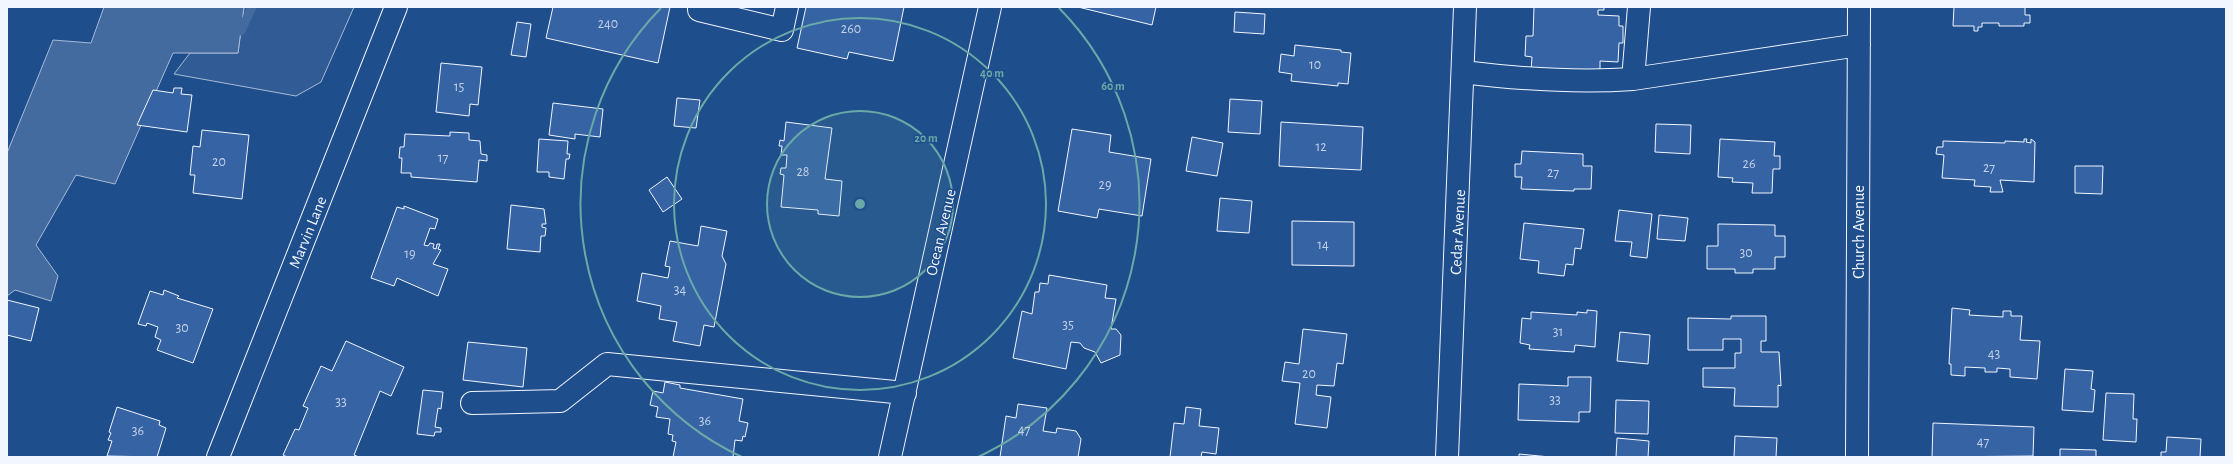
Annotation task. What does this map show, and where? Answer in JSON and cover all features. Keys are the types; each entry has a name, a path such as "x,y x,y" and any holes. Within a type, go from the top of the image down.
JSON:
{"street":[{"name":"Marvin Lane","path":"218,457 396,7"},
{"path":"699,8 782,30 788,7"},
{"name":"Ocean Avenue","path":"890,457 990,7"},
{"name":"Cedar Avenue","path":"1447,457 1465,7"},
{"path":"1633,79 1639,7"},
{"name":"Church Avenue","path":"1857,457 1859,7"},
{"path":"1463,72 1518,79 1600,81 1633,79 1859,46"},
{"path":"472,403 560,401 607,364 905,393"}],"shaded area":[{"path":"104,7 244,7 238,53 173,53 115,184 76,175 36,245 58,276 51,301 15,290 7,296 7,153 53,40 91,43"},
{"path":"244,7 354,7 321,82 296,96 174,74 190,53 238,53"}],"building":[{"path":"553,7 670,7 658,63 546,38"},
{"path":"806,7 904,7 893,61 849,52 847,59 797,48"},
{"path":"1078,7 1156,7 1152,25"},
{"path":"1534,7 1604,7 1604,10 1598,10 1598,15 1619,16 1619,26 1623,26 1623,43 1619,43 1618,62 1600,61 1600,73 1531,71 1532,57 1525,56 1526,36 1533,36"},
{"path":"1954,7 2025,7 2025,15 2030,15 2030,23 2024,23 2024,26 1999,26 1999,23 1982,23 1982,27 1978,27 1978,31 1974,31 1974,26 1953,26"},
{"path":"1235,12 1265,14 1264,34 1234,32"},
{"path":"517,22 531,24 526,57 511,55"},
{"path":"1295,45 1341,50 1341,52 1351,53 1348,84 1338,83 1338,86 1291,81 1292,74 1279,72 1281,54 1294,56"},
{"path":"441,63 482,67 478,105 470,104 469,116 436,112"},
{"path":"174,88 182,88 181,94 192,95 187,132 137,125 153,90 173,93"},
{"path":"677,98 700,100 696,128 674,126"},
{"path":"1230,99 1262,101 1260,134 1228,132"},
{"path":"553,103 603,109 600,137 575,134 575,139 549,135"},
{"path":"786,122 832,128 825,179 842,181 839,216 818,214 818,210 781,207 784,175 780,174 781,168 786,168 787,155 781,155 782,146 779,146 780,140 784,141"},
{"path":"1281,122 1363,127 1361,170 1279,166"},
{"path":"1656,124 1691,125 1690,154 1655,152"},
{"path":"1072,129 1111,135 1109,152 1151,159 1142,216 1099,209 1097,218 1058,211"},
{"path":"202,130 249,135 242,199 193,193 195,175 190,175 193,146 200,147"},
{"path":"450,132 469,133 469,140 480,141 481,154 487,155 487,161 479,160 477,182 411,177 411,173 401,173 402,158 399,158 400,147 404,147 405,134 450,136"},
{"path":"1192,137 1223,143 1217,176 1186,171"},
{"path":"539,139 568,141 567,154 570,154 569,159 566,159 564,179 549,177 549,172 537,172"},
{"path":"1720,139 1775,142 1774,156 1780,156 1780,169 1773,169 1772,193 1752,193 1753,183 1732,182 1733,178 1718,177"},
{"path":"2024,139 2027,139 2026,142 2031,143 2031,139 2035,142 2034,182 2000,180 2003,192 1990,192 1991,187 1974,186 1975,180 1942,178 1944,155 1936,154 1937,147 1943,147 1943,141 2005,143 2005,141 2024,142"},
{"path":"1522,151 1583,154 1583,166 1592,166 1591,189 1574,189 1574,191 1521,189 1522,177 1515,177 1515,164 1521,164"},
{"path":"2075,166 2103,166 2102,194 2075,193"},
{"path":"667,177 682,199 663,212 649,190"},
{"path":"1220,198 1252,201 1249,233 1217,231"},
{"path":"511,205 544,209 546,224 542,224 542,227 546,228 545,236 541,236 540,252 507,249"},
{"path":"404,206 438,219 435,229 430,228 424,245 428,246 430,243 434,244 433,248 436,249 437,244 440,244 438,249 441,250 433,264 448,269 438,296 397,278 394,286 371,278 397,207 404,209"},
{"path":"1619,210 1652,214 1647,258 1630,256 1632,242 1615,241"},
{"path":"1659,215 1688,218 1685,241 1657,239"},
{"path":"1292,221 1354,222 1354,266 1292,265"},
{"path":"1524,223 1584,229 1581,249 1575,248 1573,265 1566,264 1564,276 1538,273 1539,261 1520,259"},
{"path":"1718,224 1775,225 1775,236 1785,236 1785,257 1775,257 1775,269 1753,269 1753,273 1735,273 1735,269 1707,269 1707,246 1718,246"},
{"path":"701,226 727,231 722,256 726,264 714,327 704,325 700,346 673,341 677,322 659,319 661,306 637,301 642,273 668,278 670,267 665,266 670,241 698,246"},
{"path":"1049,275 1107,285 1105,298 1116,299 1111,329 1116,329 1121,335 1120,355 1101,363 1095,352 1084,348 1080,343 1071,342 1066,369 1013,358 1022,311 1032,314 1035,292 1039,292 1040,283 1048,284"},
{"path":"164,290 179,296 177,298 213,309 193,363 157,350 161,340 155,337 158,327 147,323 146,326 138,324 150,291 163,295"},
{"path":"7,300 39,308 31,341 7,335"},
{"path":"1952,308 1970,310 1969,315 2003,317 2003,311 2011,311 2011,316 2022,316 2020,340 2040,341 2037,379 2010,377 2010,369 1997,368 1997,372 1985,372 1985,368 1965,367 1965,376 1951,375 1951,364 1949,364"},
{"path":"1587,310 1597,311 1595,347 1575,345 1574,352 1529,349 1530,345 1520,343 1522,318 1531,319 1531,312 1577,315 1577,312 1587,313"},
{"path":"1731,316 1766,316 1766,341 1761,341 1761,352 1779,352 1781,386 1778,385 1778,407 1734,406 1735,388 1703,387 1703,368 1735,368 1735,353 1741,353 1741,339 1723,339 1723,350 1688,350 1688,318 1731,319"},
{"path":"1303,329 1347,334 1343,364 1337,363 1334,386 1317,385 1316,395 1331,397 1327,428 1295,424 1300,383 1282,381 1285,362 1299,364"},
{"path":"1620,332 1650,335 1648,364 1617,361"},
{"path":"346,341 404,367 391,396 380,391 354,455 359,457 287,457 283,455 295,429 299,430 308,408 303,406 321,366 332,371"},
{"path":"468,342 527,348 523,387 463,380"},
{"path":"2065,369 2093,371 2091,389 2095,390 2093,412 2062,410"},
{"path":"1568,377 1591,377 1590,412 1579,412 1579,422 1518,420 1519,384 1568,386"},
{"path":"665,382 680,385 680,388 743,399 739,421 748,423 745,437 743,436 742,441 735,440 733,457 673,457 676,442 672,441 673,435 668,434 670,419 656,417 658,407 650,405 653,391 663,393"},
{"path":"423,390 443,392 441,409 438,408 435,427 441,428 441,432 435,432 434,436 417,434"},
{"path":"2106,393 2134,394 2133,419 2137,419 2136,442 2103,440"},
{"path":"1616,400 1649,401 1648,434 1615,433"},
{"path":"1018,404 1047,408 1043,431 1056,433 1057,428 1076,431 1081,439 1078,457 1000,457 1006,416 1016,418"},
{"path":"117,407 160,421 159,425 166,428 157,457 107,456 112,441 108,440 111,433 109,432"},
{"path":"1186,407 1201,409 1199,426 1219,428 1216,454 1202,452 1201,457 1170,457 1174,423 1184,424"},
{"path":"1933,423 2034,427 2033,456 1932,457"},
{"path":"1735,436 1777,438 1776,457 1734,457"},
{"path":"2167,437 2201,439 2200,457 2161,457 2161,452 2166,452"},
{"path":"1617,438 1649,441 1648,457 1616,457"},
{"path":"2060,449 2096,450 2096,457 2060,457"},
{"path":"1519,454 1550,457 1519,457"}],"waterway":[{"path":"228,28 241,31 252,7"}]}
